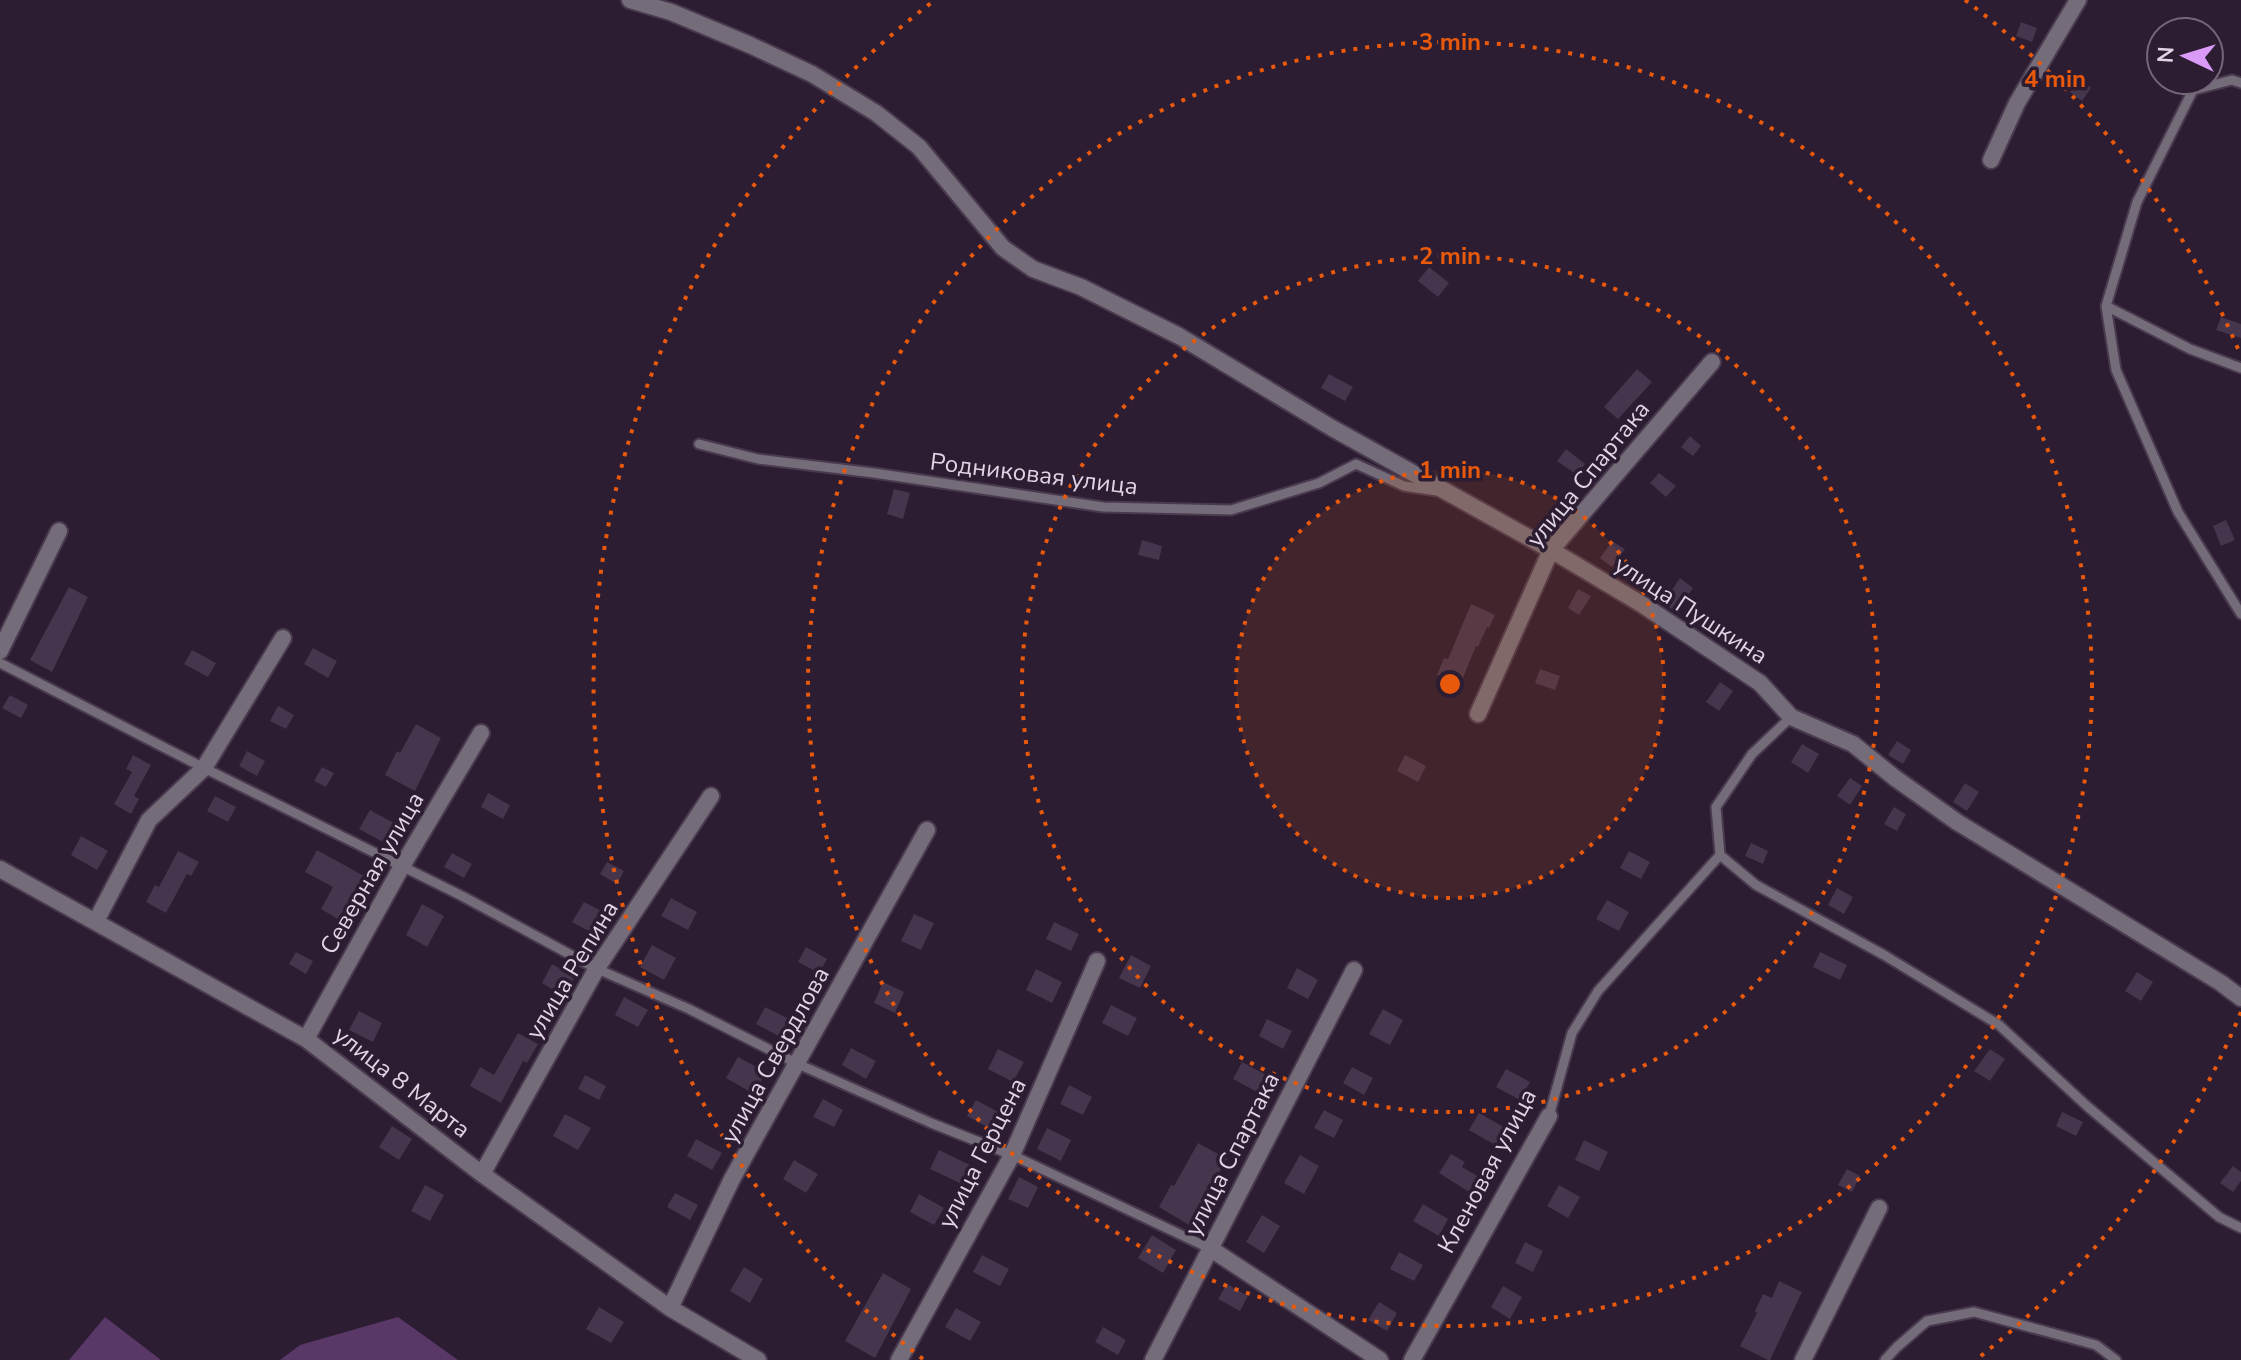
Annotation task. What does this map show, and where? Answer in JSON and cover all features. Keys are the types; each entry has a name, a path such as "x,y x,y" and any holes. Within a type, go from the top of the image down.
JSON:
{"street":[{"name":"улица Пушкина","path":"630,0 671,12 750,45 812,74 876,113 919,147 1003,248 1033,269 1081,287 1179,336 1332,428 1643,605 1760,683 1791,717 1853,744 1957,822 2241,998"},
{"path":"1991,160 2017,103 2078,0"},
{"name":"улица Спартака","path":"1478,714 1551,550 1712,362"},
{"path":"0,651 59,531"},
{"path":"96,921 149,820 204,768 283,638"},
{"name":"Северная улица","path":"306,1039 401,868 481,733"},
{"name":"улица Репина","path":"482,1174 597,968 711,796"},
{"name":"улица Свердлова","path":"670,1308 732,1179 927,830"},
{"name":"улица 8 Марта","path":"0,869 306,1039 482,1174 670,1308 758,1360"},
{"name":"улица Герцена","path":"899,1360 1012,1155 1097,961"},
{"name":"улица Спартака","path":"1153,1360 1354,970"},
{"name":"Кленовая улица","path":"1412,1360 1549,1116"},
{"path":"1803,1360 1879,1208"},
{"path":"1211,1249 1380,1360"}],"lane":[{"path":"2241,83 2232,80 2193,90 2137,202 2106,306 2116,370 2178,512 2241,614"},
{"path":"2106,306 2190,349 2241,368"},
{"name":"Родниковая улица","path":"699,444 758,459 1103,507 1231,510 1319,483 1356,464 1404,486 1450,493"},
{"path":"0,663 401,868 462,896 597,968 689,1009 798,1064 1012,1155 1211,1249"},
{"path":"1791,717 1752,754 1716,807 1720,855 1756,885 1884,955 1999,1025 2112,1127 2219,1217 2241,1228"},
{"name":"Кленовая улица","path":"1549,1116 1572,1033 1598,991 1720,855"},
{"path":"1885,1360 1927,1321 1974,1312 2096,1345 2116,1360"}],"shaded area":[{"path":"105,1317 161,1360 69,1360"},
{"path":"398,1317 458,1360 280,1360 300,1345"}],"building":[{"path":"2021,22 2037,28 2032,42 2016,36"},
{"path":"2079,79 2091,88 2082,101 2070,92"},
{"path":"1429,267 1449,283 1438,297 1418,281"},
{"path":"2221,317 2241,324 2241,338 2216,330"},
{"path":"1637,369 1652,382 1618,419 1604,407"},
{"path":"1329,374 1353,387 1345,401 1321,388"},
{"path":"1690,436 1701,446 1693,456 1681,447"},
{"path":"1566,449 1585,464 1577,475 1557,461"},
{"path":"1659,473 1676,486 1666,497 1650,483"},
{"path":"894,489 910,493 903,519 887,514"},
{"path":"2226,520 2235,540 2221,546 2213,526"},
{"path":"1142,540 1162,546 1159,560 1138,555"},
{"path":"1612,541 1625,549 1612,567 1600,558"},
{"path":"1680,578 1693,588 1676,612 1663,603"},
{"path":"69,587 88,597 52,672 30,660"},
{"path":"1578,589 1591,596 1579,615 1568,608"},
{"path":"1471,604 1495,615 1476,646 1460,685 1437,675 1444,658 1448,659"},
{"path":"1754,646 1767,657 1758,668 1745,657"},
{"path":"313,648 337,661 328,678 304,664"},
{"path":"192,650 216,663 208,677 184,664"},
{"path":"1540,669 1560,676 1555,690 1535,683"},
{"path":"1720,682 1733,691 1719,711 1706,702"},
{"path":"10,695 28,705 21,718 2,708"},
{"path":"278,706 294,715 286,729 270,721"},
{"path":"416,724 441,738 415,791 385,775"},
{"path":"1897,741 1911,750 1903,764 1888,755"},
{"path":"1802,744 1819,754 1808,773 1791,762"},
{"path":"247,751 265,761 257,776 239,766"},
{"path":"133,755 151,765 134,796 139,799 131,814 114,804 132,772 126,769"},
{"path":"1405,755 1426,766 1418,782 1397,771"},
{"path":"322,767 334,773 326,787 314,781"},
{"path":"1850,778 1862,786 1850,805 1837,796"},
{"path":"1965,783 1979,792 1967,811 1953,802"},
{"path":"488,793 510,805 503,819 481,807"},
{"path":"215,796 236,807 228,822 207,811"},
{"path":"1894,807 1906,814 1897,831 1884,824"},
{"path":"370,810 394,823 383,842 359,829"},
{"path":"81,836 108,851 97,870 71,855"},
{"path":"1751,843 1768,851 1763,864 1745,856"},
{"path":"317,850 364,876 338,919 321,909 333,887 305,872"},
{"path":"178,851 199,862 191,876 187,874 166,913 146,902 155,885 159,887"},
{"path":"1629,851 1650,862 1641,879 1620,868"},
{"path":"452,853 472,864 464,878 444,867"},
{"path":"607,862 624,871 617,884 600,874"},
{"path":"1837,888 1853,897 1844,914 1828,905"},
{"path":"671,898 697,912 688,930 661,916"},
{"path":"1607,900 1629,912 1619,931 1596,919"},
{"path":"584,902 609,915 598,936 572,922"},
{"path":"422,904 444,916 427,947 406,935"},
{"path":"914,914 934,923 921,950 901,941"},
{"path":"1054,922 1079,934 1071,951 1046,939"},
{"path":"652,945 676,958 664,980 640,967"},
{"path":"806,947 827,959 819,973 798,962"},
{"path":"296,952 313,961 306,974 289,964"},
{"path":"1820,952 1847,965 1840,980 1813,967"},
{"path":"1131,955 1151,966 1140,988 1119,978"},
{"path":"552,964 575,977 564,996 542,983"},
{"path":"1297,968 1318,980 1308,999 1287,988"},
{"path":"1036,969 1062,982 1052,1003 1026,990"},
{"path":"2137,972 2153,982 2141,1001 2125,991"},
{"path":"883,982 904,992 895,1013 874,1003"},
{"path":"624,997 648,1010 638,1027 615,1015"},
{"path":"1111,1005 1137,1018 1128,1036 1102,1023"},
{"path":"765,1007 795,1022 786,1040 756,1024"},
{"path":"1383,1009 1403,1020 1390,1045 1369,1034"},
{"path":"359,1011 382,1023 373,1042 349,1030"},
{"path":"1267,1019 1292,1031 1283,1049 1259,1036"},
{"path":"518,1033 538,1044 527,1063 523,1061 501,1103 470,1086 480,1067 494,1075"},
{"path":"851,1048 876,1061 866,1079 842,1065"},
{"path":"998,1049 1024,1062 1013,1082 988,1069"},
{"path":"1990,1049 2005,1059 1990,1081 1974,1071"},
{"path":"738,1057 766,1072 754,1094 726,1078"},
{"path":"1242,1062 1270,1077 1261,1094 1233,1079"},
{"path":"1352,1067 1373,1078 1364,1095 1343,1083"},
{"path":"1506,1069 1530,1082 1520,1100 1496,1087"},
{"path":"585,1075 606,1086 599,1100 578,1089"},
{"path":"1069,1085 1092,1097 1083,1115 1060,1104"},
{"path":"823,1099 843,1110 834,1127 813,1117"},
{"path":"976,1100 998,1112 989,1128 967,1116"},
{"path":"1324,1110 1343,1120 1334,1138 1314,1128"},
{"path":"2062,1112 2083,1122 2076,1136 2056,1126"},
{"path":"1479,1113 1507,1129 1497,1146 1469,1130"},
{"path":"565,1114 591,1128 578,1150 553,1136"},
{"path":"392,1126 412,1139 399,1160 379,1147"},
{"path":"1047,1128 1071,1140 1061,1161 1037,1149"},
{"path":"696,1139 722,1153 712,1170 687,1156"},
{"path":"1584,1140 1608,1152 1599,1171 1575,1160"},
{"path":"1198,1143 1227,1159 1189,1225 1159,1207"},
{"path":"939,1150 970,1165 962,1184 930,1169"},
{"path":"1451,1154 1465,1162 1462,1167 1479,1177 1469,1192 1439,1173"},
{"path":"1300,1155 1319,1166 1304,1194 1284,1183"},
{"path":"794,1160 818,1174 806,1193 783,1179"},
{"path":"2233,1166 2241,1172 2241,1181 2233,1192 2220,1183"},
{"path":"1847,1169 1860,1176 1852,1192 1838,1185"},
{"path":"1019,1177 1038,1187 1028,1208 1008,1199"},
{"path":"425,1185 444,1195 430,1221 411,1211"},
{"path":"1559,1185 1580,1197 1568,1218 1547,1206"},
{"path":"675,1193 698,1205 690,1220 667,1207"},
{"path":"919,1194 944,1208 934,1225 910,1212"},
{"path":"1423,1204 1448,1219 1439,1236 1413,1221"},
{"path":"1262,1215 1280,1226 1264,1253 1246,1242"},
{"path":"1152,1235 1176,1250 1163,1273 1138,1258"},
{"path":"1525,1242 1543,1251 1533,1272 1515,1263"},
{"path":"1399,1252 1423,1265 1414,1281 1390,1269"},
{"path":"982,1255 1009,1269 1000,1286 973,1272"},
{"path":"744,1267 763,1279 750,1303 730,1291"},
{"path":"883,1273 911,1289 875,1358 845,1341"},
{"path":"1779,1281 1802,1292 1768,1360 1740,1346 1763,1294 1772,1298"},
{"path":"1227,1284 1248,1296 1240,1311 1218,1299"},
{"path":"1503,1286 1522,1297 1510,1319 1491,1307"},
{"path":"1379,1302 1397,1313 1387,1331 1368,1320"},
{"path":"599,1307 624,1322 611,1343 586,1329"},
{"path":"956,1308 981,1322 970,1341 945,1327"},
{"path":"1103,1327 1126,1340 1118,1355 1095,1342"}]}
